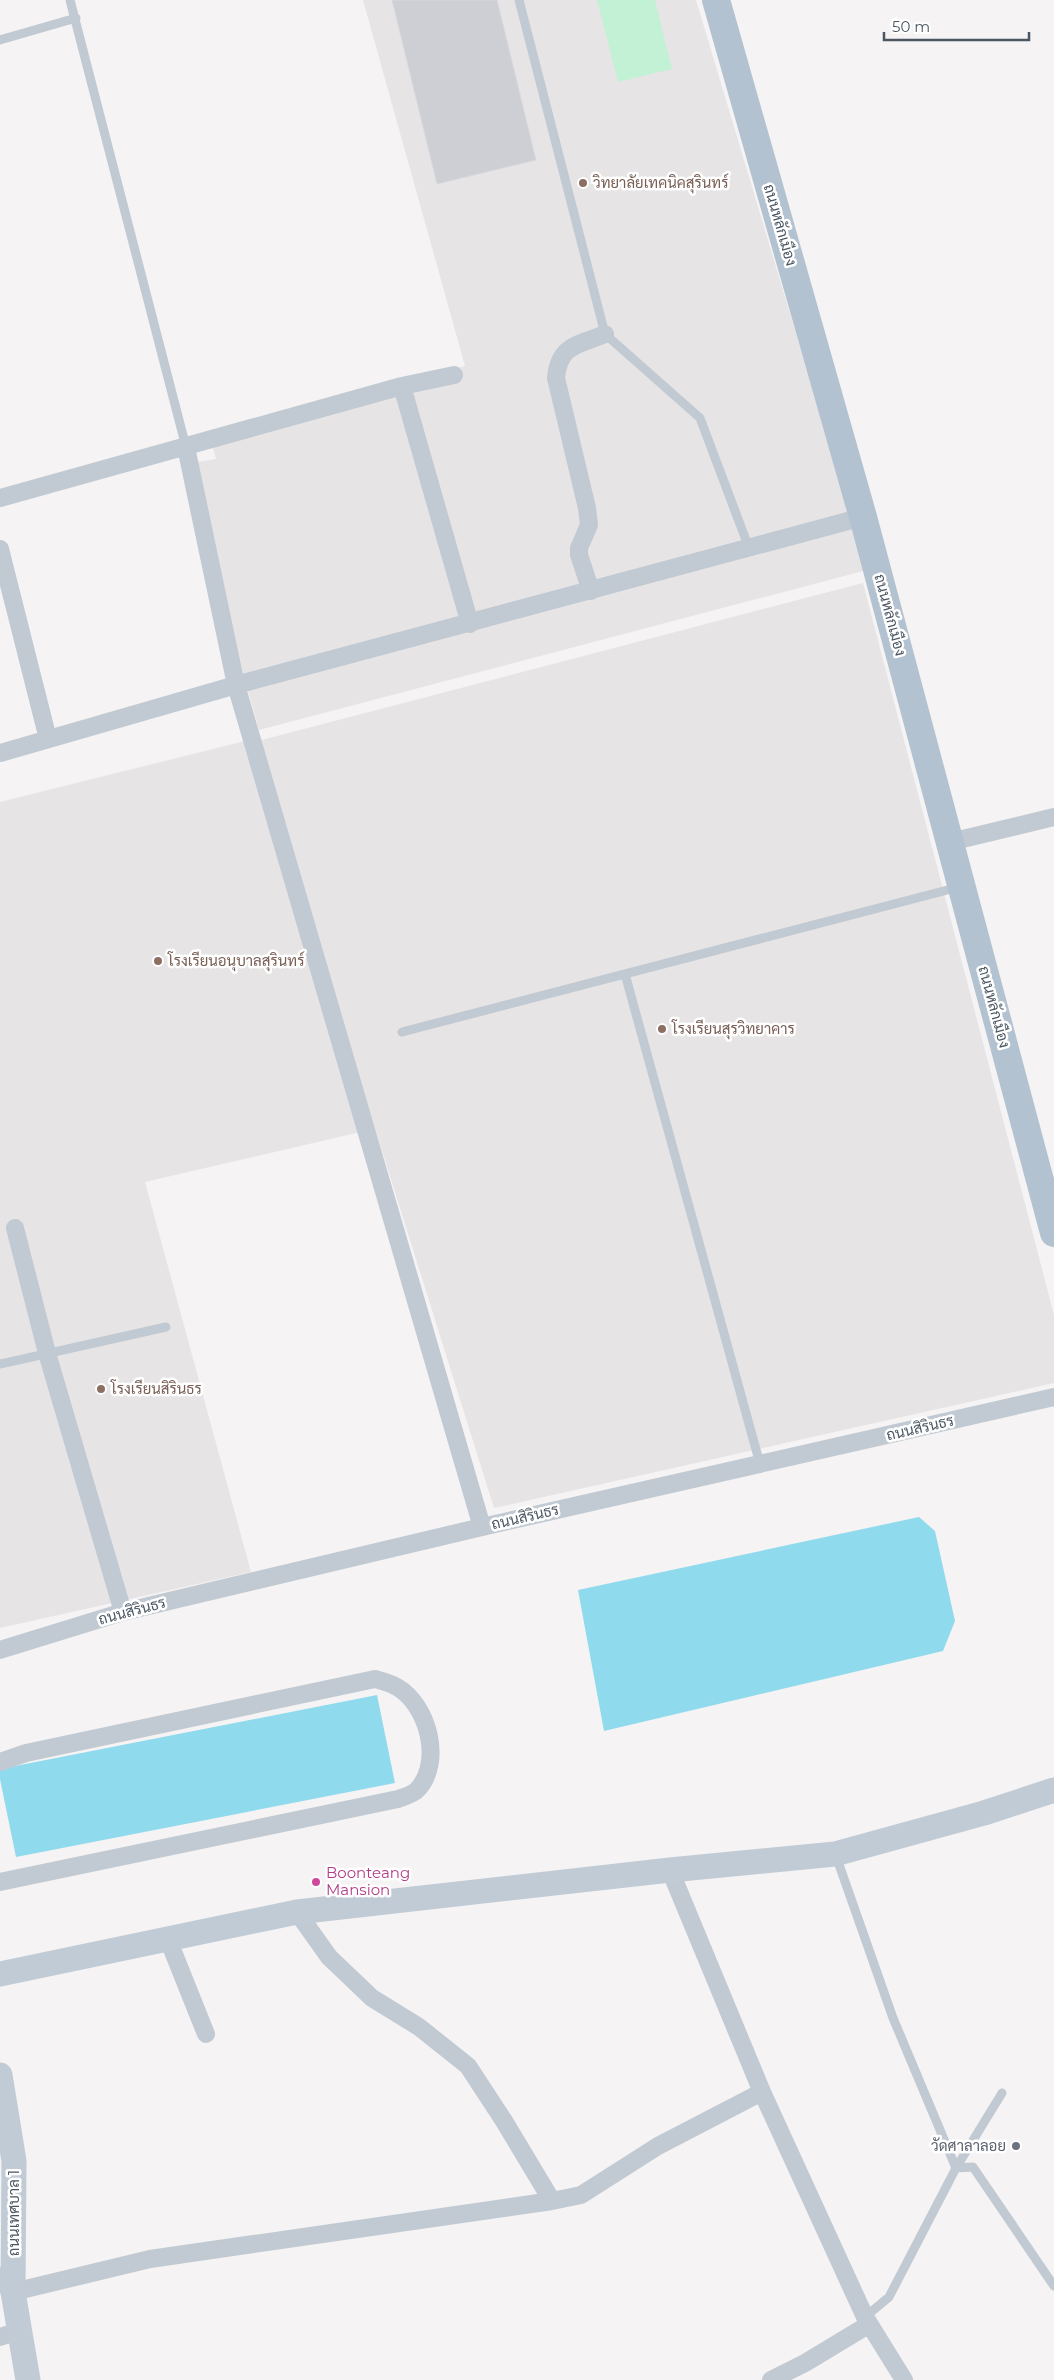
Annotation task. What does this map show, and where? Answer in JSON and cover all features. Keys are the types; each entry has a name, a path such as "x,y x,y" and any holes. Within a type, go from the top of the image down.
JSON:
{"main road":[{"name":"ถนนหลักเมือง","path":"716,0 863,516 1054,1233"}],"street":[{"path":"590,591 579,548 589,525 587,508 556,378 560,357 568,349 605,334"},
{"path":"0,498 402,386 454,375"},
{"path":"402,386 470,624"},
{"path":"186,447 236,685 482,1527"},
{"path":"0,753 236,685 470,624 863,516"},
{"path":"0,548 48,739"},
{"path":"950,842 1054,817"},
{"path":"15,1228 47,1353 123,1612"},
{"name":"ถนนสิรินธร","path":"0,1650 123,1612 482,1527 1054,1397"},
{"path":"0,1762 26,1754 375,1679 397,1687 409,1698 425,1721 431,1744 428,1772 417,1790 398,1799 0,1882"},
{"path":"0,1974 296,1912 670,1870 835,1854 1054,1790"},
{"path":"670,1870 762,2092 866,2321 904,2380"},
{"path":"296,1912 329,1957 372,1998 419,2027 468,2066 504,2120 552,2201"},
{"path":"168,1939 206,2034"},
{"name":"ถนนเทศบาล 1","path":"0,2075 14,2161 13,2292 10,2334 28,2380"},
{"path":"13,2292 150,2259 552,2201 581,2195 658,2146 762,2092"},
{"name":"ถนนเทศบาล 1","path":"0,2250 13,2292"},
{"path":"770,2380 805,2363 866,2321"}],"lane":[{"path":"70,0 186,447"},
{"path":"519,0 605,334 700,418 749,548"},
{"path":"0,40 76,18"},
{"path":"402,1032 962,887"},
{"path":"625,974 760,1464"},
{"path":"0,1364 166,1327"},
{"path":"835,1854 893,2018 956,2168"},
{"path":"866,2321 889,2297 956,2168 1002,2093"},
{"path":"956,2168 973,2168 1054,2286"}],"shaded area":[{"name":"วิทยาลัยเทคนิคสุรินทร์","path":"363,0 696,0 867,570 259,730 184,464 216,459 209,434 465,366"},
{"name":"โรงเรียนสุรวิทยาคาร","path":"863,583 1054,1315 1054,1383 494,1508 254,742"},
{"name":"โรงเรียนอนุบาลสุรินทร์","path":"253,739 365,1131 145,1182 251,1572 0,1628 0,802"}],"green space":[{"path":"597,0 655,0 672,69 618,82"}],"water":[{"path":"919,1517 935,1531 955,1621 943,1651 604,1731 578,1590"},
{"path":"377,1695 395,1783 16,1857 0,1779 0,1769"}],"building":[{"path":"392,0 497,0 536,160 437,184"}],"place":[{"name":"วิทยาลัยเทคนิคสุรินทร์","path":"583,183"},
{"name":"โรงเรียนอนุบาลสุรินทร์","path":"158,961"},
{"name":"โรงเรียนสุรวิทยาคาร","path":"662,1029"},
{"name":"โรงเรียนสิรินธร","path":"101,1389"},
{"name":"Boonteang Mansion","path":"316,1882"},
{"name":"วัดศาลาลอย","path":"1016,2146"}]}
